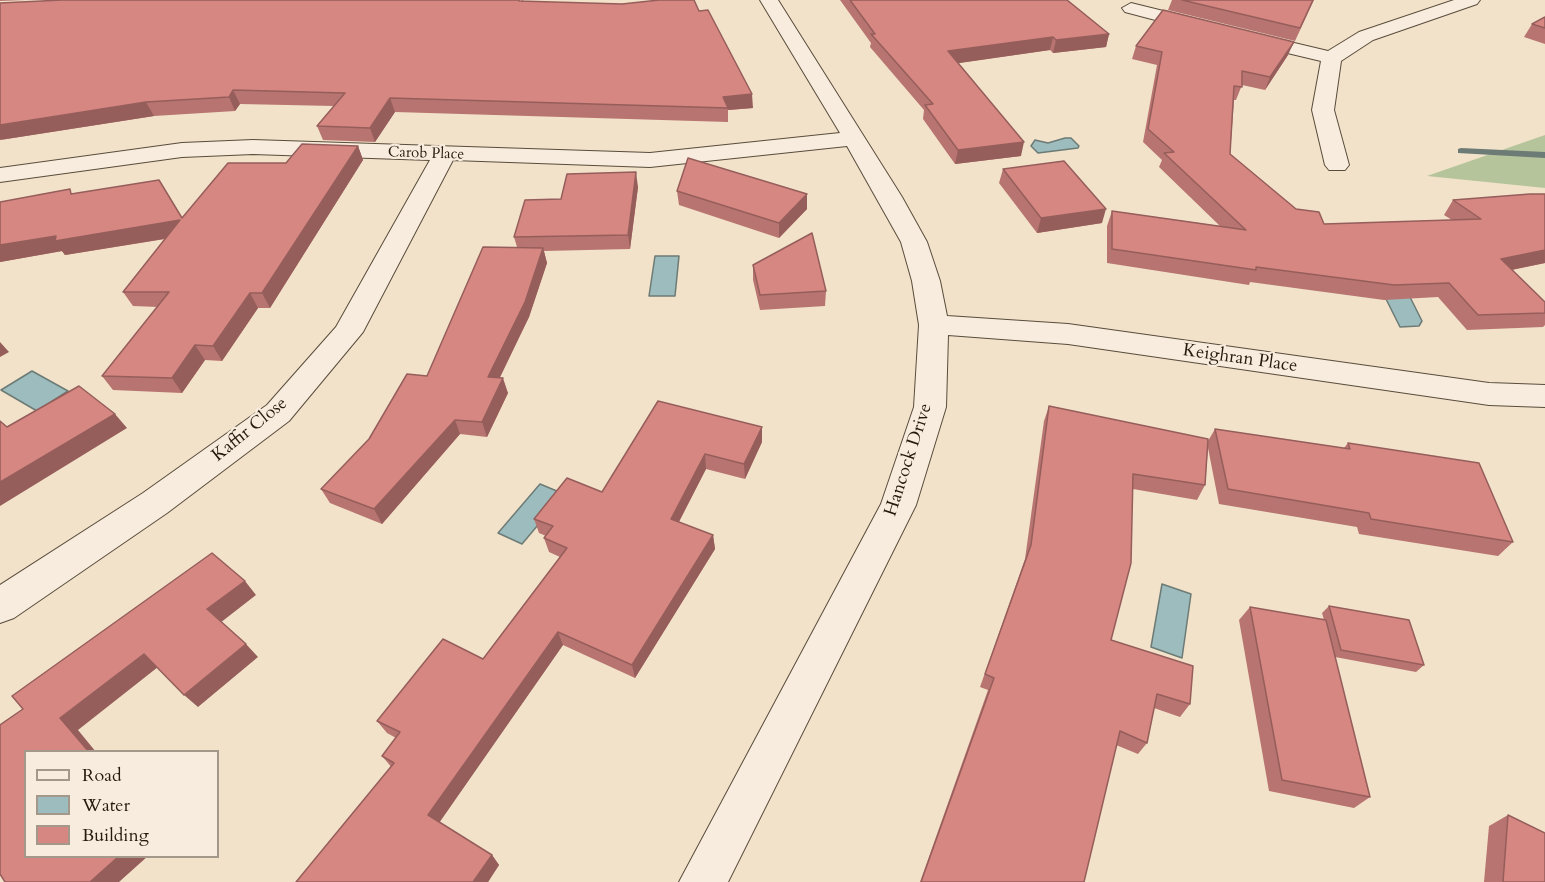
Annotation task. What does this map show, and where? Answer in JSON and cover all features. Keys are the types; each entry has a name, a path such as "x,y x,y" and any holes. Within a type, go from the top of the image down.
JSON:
{"street":[{"name":"Hancock Drive","path":"703,882 898,505 930,407 934,325 926,281 914,242 890,197 852,139 769,0"},
{"path":"1131,8 1331,58 1366,36 1471,0"},
{"path":"1331,58 1323,110 1337,165"},
{"name":"Carob Place","path":"0,175 182,150 253,147 650,160 852,139"},
{"name":"Kaffir Close","path":"0,606 155,503 278,413 348,332 444,155"},
{"name":"Keighran Place","path":"934,325 1068,334 1489,394 1545,396"}],"green space":[{"path":"1545,135 1545,188 1427,176"}],"water":[{"path":"1071,138 1079,146 1078,148 1038,153 1031,146 1035,140 1048,143"},
{"path":"655,256 679,256 675,296 649,296"},
{"path":"1382,291 1408,293 1422,321 1419,326 1400,327"},
{"path":"32,371 68,391 37,411 1,390"},
{"path":"540,484 564,494 522,544 498,533"},
{"path":"1162,584 1191,594 1182,658 1151,647"}],"building":[{"path":"62,0 519,0 622,4 659,0 694,0 699,11 708,10 752,94 723,97 728,108 390,98 370,128 317,126 345,93 233,90 229,97 146,102 0,125 0,3"},
{"path":"850,0 1067,0 1109,34 1056,40 1053,37 948,51 1024,142 958,150 925,105 933,104 871,34 875,34"},
{"path":"1182,0 1313,0 1300,28"},
{"path":"1163,10 1294,42 1270,77 1242,71 1242,87 1234,86 1230,154 1296,209 1319,212 1324,224 1481,219 1453,200 1545,194 1545,250 1501,259 1545,302 1545,313 1478,315 1449,283 1394,285 1256,267 1256,270 1112,249 1112,211 1246,230 1164,153 1174,152 1148,129 1162,52 1136,46"},
{"path":"1545,17 1545,28 1532,24"},
{"path":"302,144 358,146 262,293 250,293 213,346 195,345 172,378 102,376 169,292 123,292 180,220 55,241 56,236 0,245 0,202 70,189 71,194 159,180 182,218 228,163 286,163"},
{"path":"688,158 807,194 779,223 677,191"},
{"path":"1064,161 1106,209 1041,218 1003,169"},
{"path":"636,172 628,235 514,237 525,200 561,199 567,174"},
{"path":"812,233 826,291 760,295 753,265"},
{"path":"483,247 543,248 525,302 488,377 503,378 482,422 455,420 374,509 321,489 369,439 407,374 427,376"},
{"path":"79,386 115,414 0,482 0,421 7,427"},
{"path":"658,401 762,427 744,464 705,454 671,519 713,535 632,665 558,632 428,815 492,855 473,882 296,882 394,763 382,756 400,732 377,721 443,639 483,659 567,548 544,538 553,526 534,519 567,478 602,492"},
{"path":"1049,406 1208,439 1205,485 1133,474 1131,563 1111,640 1193,666 1190,704 1157,694 1147,743 1120,731 1084,882 921,882 994,678 985,674 1031,545"},
{"path":"1215,429 1350,449 1348,443 1479,463 1513,542 1371,519 1369,513 1228,489"},
{"path":"212,553 245,581 207,609 246,644 184,695 144,654 60,718 87,750 24,750 24,858 117,858 90,882 5,882 0,874 0,725 23,709 12,696"},
{"path":"1329,606 1409,620 1424,665 1341,650"},
{"path":"1250,607 1326,620 1370,797 1282,780"},
{"path":"1508,815 1545,833 1545,882 1503,882"}],"waterway":[{"path":"1461,151 1545,155"}]}
